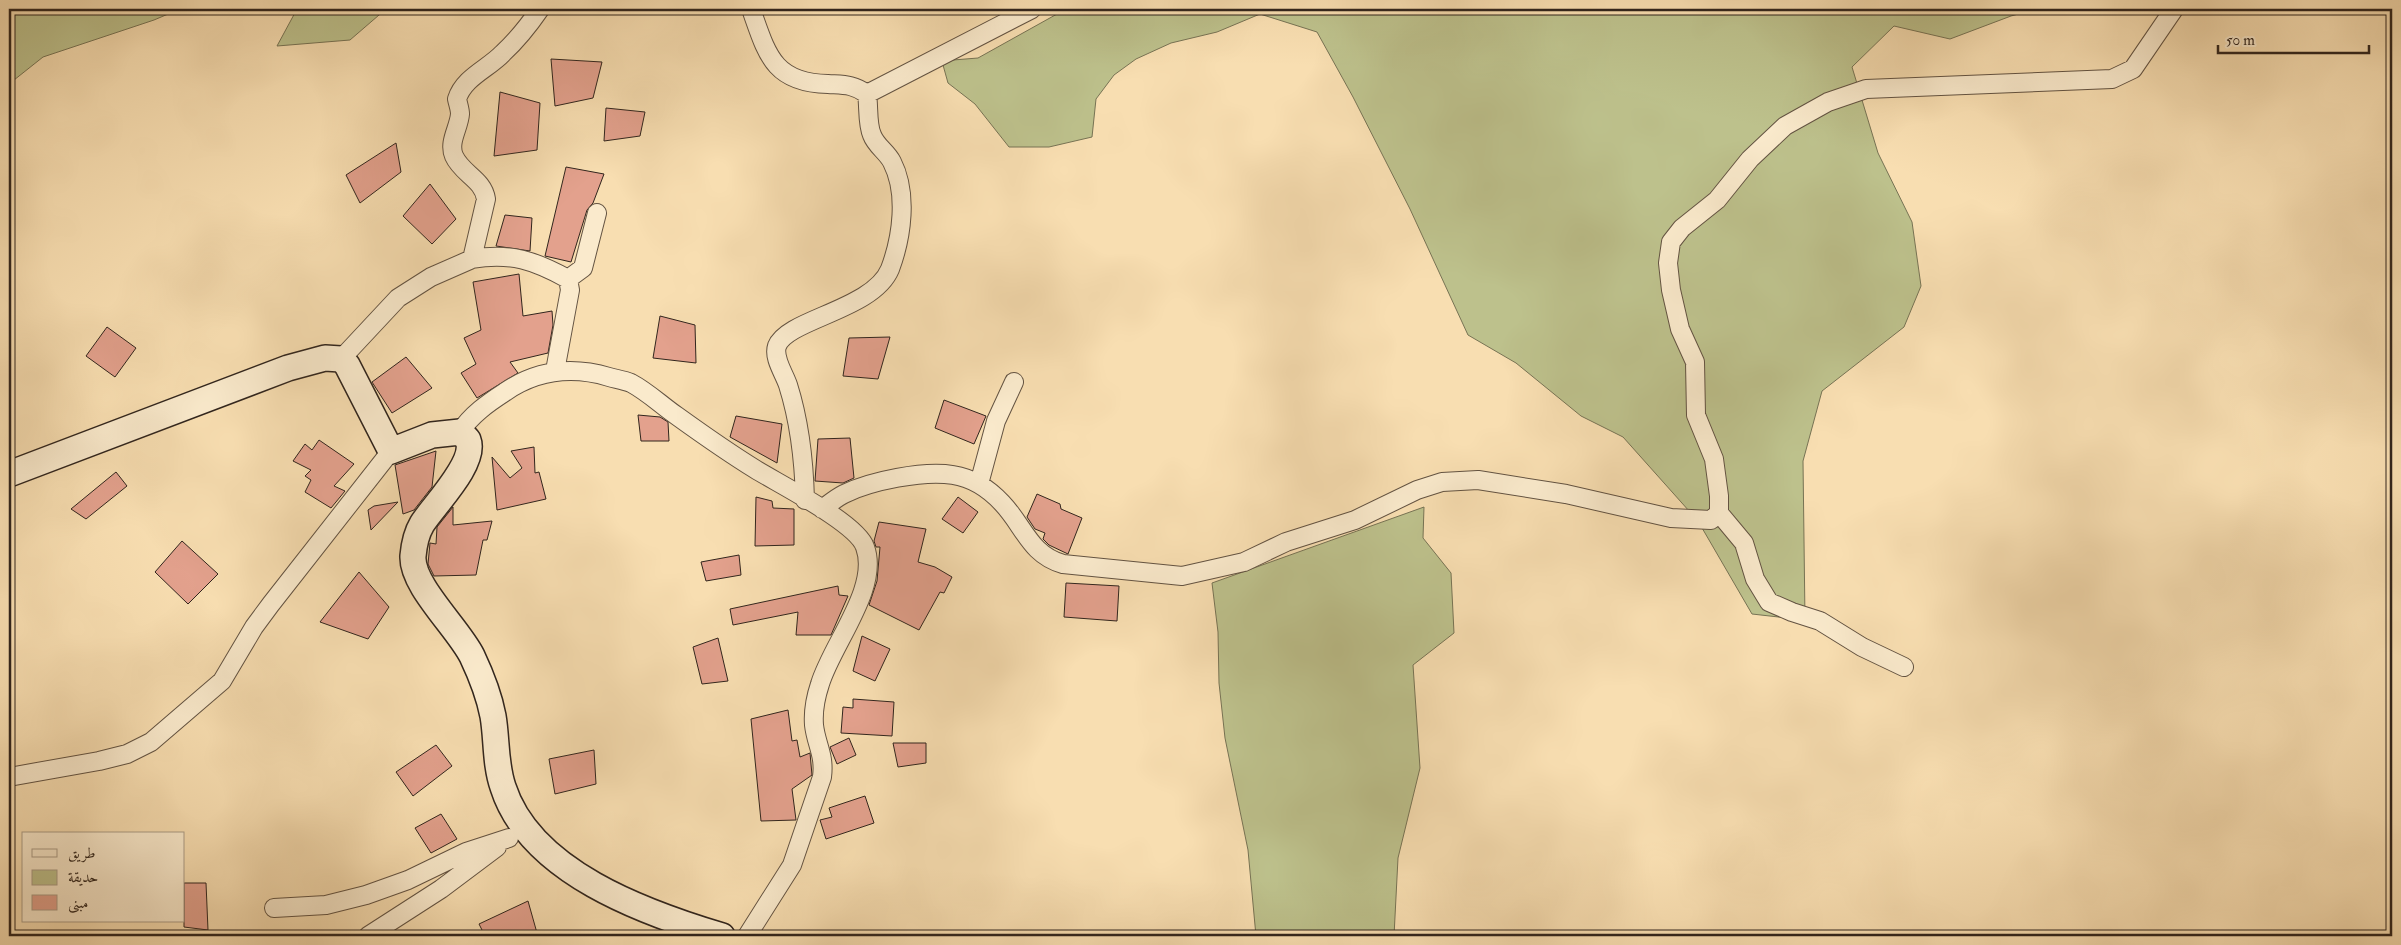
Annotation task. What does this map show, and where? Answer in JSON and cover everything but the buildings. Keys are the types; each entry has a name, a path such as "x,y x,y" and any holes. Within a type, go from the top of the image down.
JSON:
{"street":[{"path":"472,259 486,199 485,190 454,156 452,145 460,111 457,99 466,83 502,55 530,24 540,9"},
{"path":"751,9 769,54 776,66 788,76 804,82 848,84 868,94"},
{"path":"868,94 1032,9"},
{"path":"1904,667 1862,647 1820,621 1769,602 1755,578 1744,543 1719,514 1720,496 1714,459 1696,415 1695,362 1680,329 1671,290 1668,263 1671,242 1682,228 1717,200 1750,159 1785,126 1828,102 1866,89 2112,79 2133,69 2174,9"},
{"path":"805,500 800,428 788,385 777,359 776,348 780,340 792,331 838,310 882,282 890,268 900,231 902,204 898,176 892,160 877,144 871,133 868,94"},
{"path":"568,279 583,268 597,213"},
{"path":"341,359 398,298 431,277 472,259 488,256 527,259 568,279"},
{"path":"555,371 570,290 568,279"},
{"path":"9,474 288,368 325,358 341,359 347,365 391,451"},
{"path":"460,432 467,421 512,387 535,375 555,371 601,374 629,382 651,395 678,417 752,467 851,527 864,544 868,555 868,575 862,594 832,653 820,684 814,726 824,763 822,776 792,865 781,886 747,936"},
{"path":"978,484 996,421 1014,382"},
{"path":"9,777 71,768 127,754 150,742 222,681 254,627 391,451 432,435 460,432"},
{"path":"460,432 468,440 469,450 466,460 450,486 422,524 414,541 413,560 416,574 429,597 450,622 471,654 487,689 493,716 502,787 515,816 515,831"},
{"path":"822,509 852,491 870,483 899,477 952,475 987,488 1018,522 1033,546 1048,560 1063,564 1182,576 1244,562 1286,542 1356,520 1417,490 1442,482 1478,480 1566,494 1671,518 1711,520 1719,514"},
{"path":"274,908 326,905 366,895 408,880 515,831"},
{"path":"368,936 441,889 515,831"},
{"path":"515,831 598,888 639,908 722,936"}],"green space":[{"path":"9,9 180,9 154,20 43,57 9,84"},
{"path":"297,9 386,9 350,40 277,46"},
{"path":"1066,9 2037,9 2011,16 1950,39 1894,26 1852,67 1878,153 1912,222 1921,286 1904,327 1822,391 1803,461 1805,620 1752,614 1698,521 1623,437 1581,416 1516,363 1468,335 1410,209 1353,97 1317,32 1260,14 1217,32 1171,43 1136,59 1114,75 1096,99 1092,137 1049,147 1009,147 975,104 948,83 943,65 953,60 978,58"},
{"path":"1424,507 1423,538 1451,573 1454,633 1413,665 1420,768 1398,858 1394,936 1256,936 1248,850 1225,738 1219,683 1218,632 1212,583"}]}
